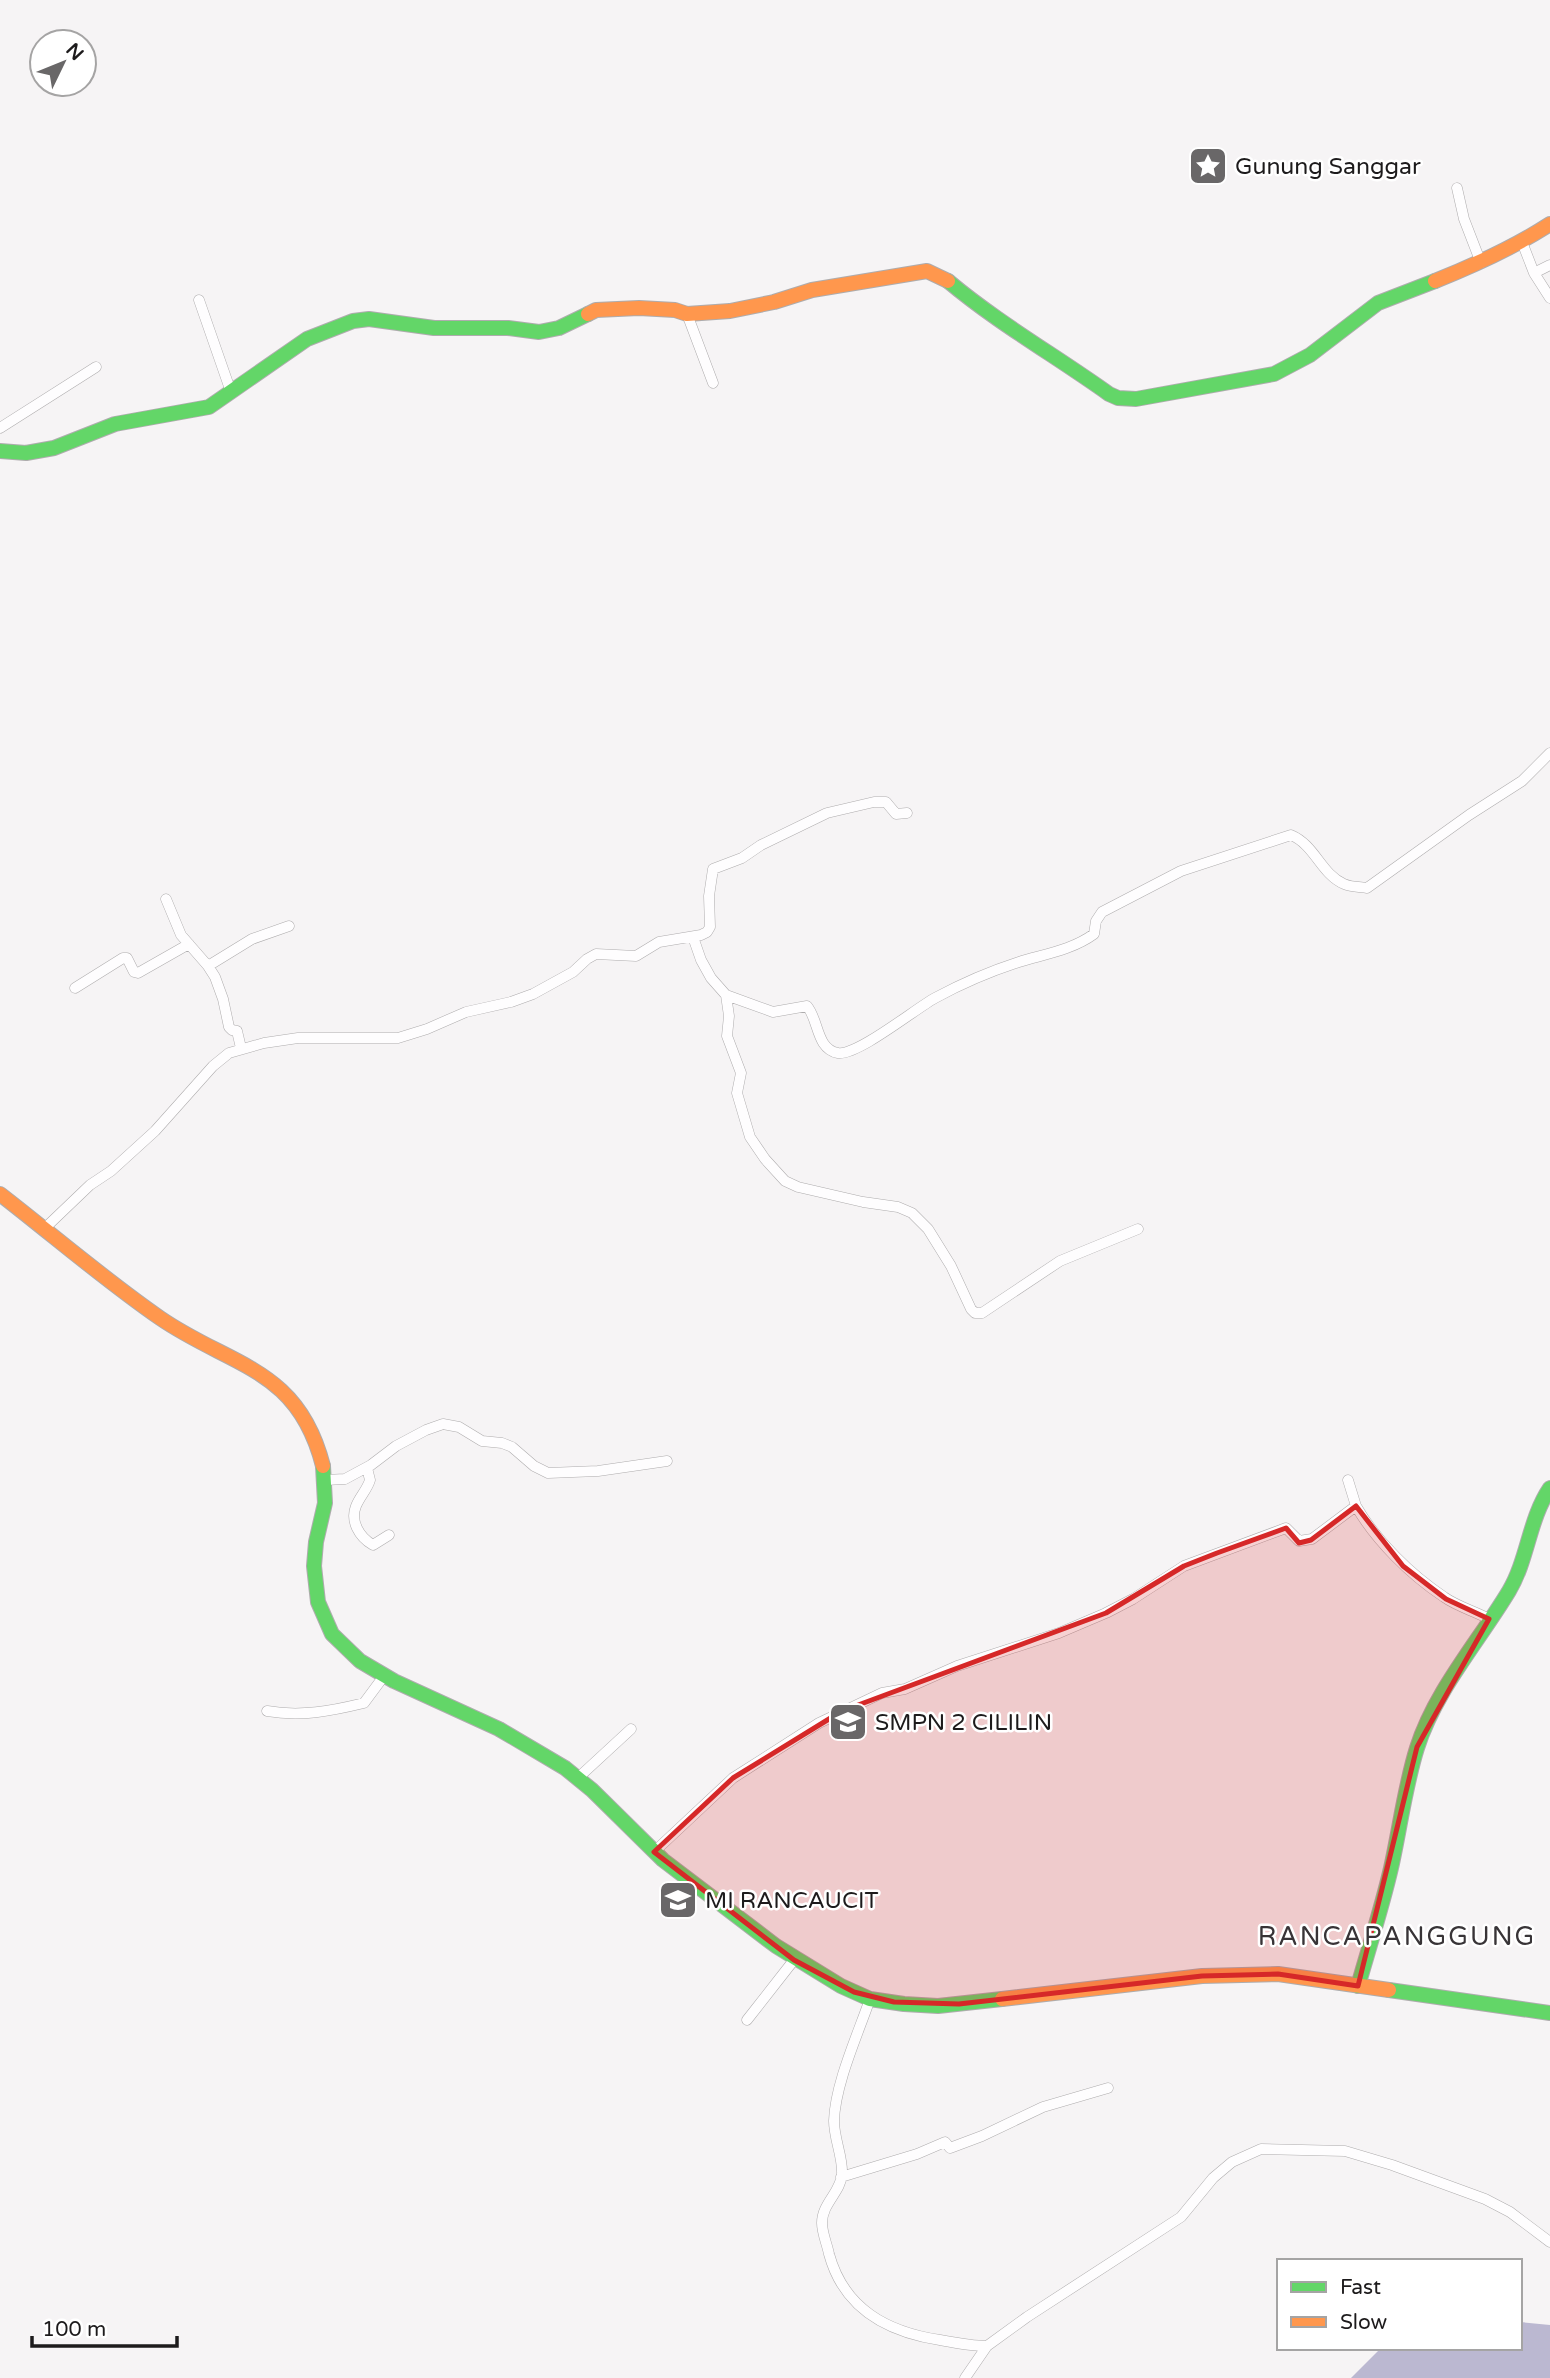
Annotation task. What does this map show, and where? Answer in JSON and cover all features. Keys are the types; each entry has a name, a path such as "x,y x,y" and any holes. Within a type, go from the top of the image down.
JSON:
{"main road":[{"path":"0,451 26,453 54,448 115,424 202,410 307,339 353,321 369,319 434,328 508,328 539,332 559,328 596,310 639,308 675,310 687,314 755,307 812,290 927,271 946,279 981,309 1109,394 1118,398 1136,399 1275,374 1310,355 1378,303 1482,263 1550,224"},
{"path":"0,1194 160,1318 186,1335 219,1349 273,1383 297,1410 317,1447 325,1480 325,1503 316,1543 318,1602 323,1619 341,1646 355,1659 384,1676 469,1713 579,1777 654,1852 794,1960 831,1981 870,1998 910,2005 938,2006 1202,1976 1289,1975 1550,2013"},
{"path":"1358,1986 1379,1914 1417,1747 1434,1709 1509,1591 1518,1573 1539,1504 1550,1488"}],"street":[{"path":"1457,188 1464,219 1482,263"},
{"path":"1522,242 1534,274 1550,298"},
{"path":"1534,274 1550,265"},
{"path":"200,300 231,392"},
{"path":"687,314 713,383"},
{"path":"0,428 96,367"},
{"path":"693,937 711,978 726,995 774,1012 807,1006 823,1043 833,1052 842,1054 862,1046 936,998 1017,963 1064,950 1085,940 1094,934 1096,921 1102,912 1181,871 1292,835 1304,840 1332,877 1347,885 1367,887 1469,815 1522,782 1550,753"},
{"path":"44,1228 90,1185 111,1171 155,1131 221,1058 242,1048 298,1038 398,1038 467,1012 533,994 573,972 596,954 636,956 659,942 693,937 709,930 711,878 713,869 718,866 742,858 761,845 837,809 886,802 896,814 907,813"},
{"path":"166,900 176,927 208,966 223,999 229,1027 237,1031 242,1048"},
{"path":"208,966 251,939 289,926"},
{"path":"75,988 123,958 127,958 134,972 138,974 189,944"},
{"path":"726,995 729,1016 727,1036 741,1073 737,1093 750,1137 765,1159 785,1181 798,1187 898,1207 912,1213 928,1230 951,1266 971,1310 975,1313 982,1314 1060,1261 1138,1229"},
{"path":"325,1480 345,1479 367,1468 396,1446 443,1424 459,1427 482,1441 512,1447 534,1466 548,1473 598,1471 667,1461"},
{"path":"367,1468 370,1480 357,1502 354,1516 358,1532 373,1545 389,1535"},
{"path":"1348,1480 1364,1521 1403,1566 1446,1599 1489,1619"},
{"path":"654,1852 733,1778 842,1711 882,1693 905,1689 957,1666 1059,1633 1106,1613 1184,1566 1217,1553 1286,1528 1299,1541 1309,1541 1356,1506"},
{"path":"267,1711 287,1714 327,1712 365,1703 384,1676"},
{"path":"579,1777 631,1729"},
{"path":"747,2020 794,1960"},
{"path":"870,1998 837,2099 835,2137 842,2178 826,2203 822,2223 832,2263 858,2305 875,2320 908,2333 969,2346 987,2346"},
{"path":"842,2178 945,2142 950,2148 1043,2107 1108,2088"},
{"path":"965,2378 987,2346 1181,2217 1213,2178 1232,2162 1261,2150 1345,2151 1392,2165 1485,2199 1510,2212 1550,2242"}],"highlighted area":[{"path":"1356,1506 1403,1566 1446,1599 1489,1619 1417,1747 1358,1986 1278,1974 1202,1976 959,2004 894,2002 854,1992 794,1960 654,1852 733,1778 842,1711 1106,1613 1184,1566 1217,1553 1286,1528 1299,1543 1311,1540"}],"shaded area":[{"path":"1522,2322 1550,2325 1550,2378 1351,2378 1379,2350 1522,2350"}],"traffic: fast":[{"path":"948,281 1007,325 1109,394 1118,398 1136,399 1274,374 1310,355 1378,303 1435,281"},
{"path":"0,451 26,453 54,448 115,424 209,407 307,339 353,321 369,319 434,328 508,328 539,332 559,328 588,314"},
{"path":"323,1466 325,1503 316,1542 314,1566 318,1602 332,1634 360,1661 394,1681 499,1729 565,1768 592,1790 663,1860 776,1946 841,1986 870,1999 904,2004 938,2006 1002,1999"},
{"path":"1358,1986 1387,1883 1413,1762 1425,1727 1446,1686 1509,1591 1537,1513 1550,1488"},
{"path":"1389,1990 1550,2013"}],"traffic: slow":[{"path":"1435,281 1494,256 1550,224"},
{"path":"588,314 596,310 639,308 675,310 687,314 730,311 774,302 812,290 927,271 948,281"},
{"path":"0,1194 160,1318 259,1373 279,1389 297,1408 312,1433 323,1466"},
{"path":"1002,1999 1202,1976 1278,1974 1389,1990"}],"place":[{"name":"Gunung Sanggar","path":"1208,166"},
{"name":"SMPN 2 CILILIN","path":"848,1722"},
{"name":"MI RANCAUCIT","path":"678,1900"}],"district":[{"name":"RANCAPANGGUNG","path":"1397,1936"}]}
